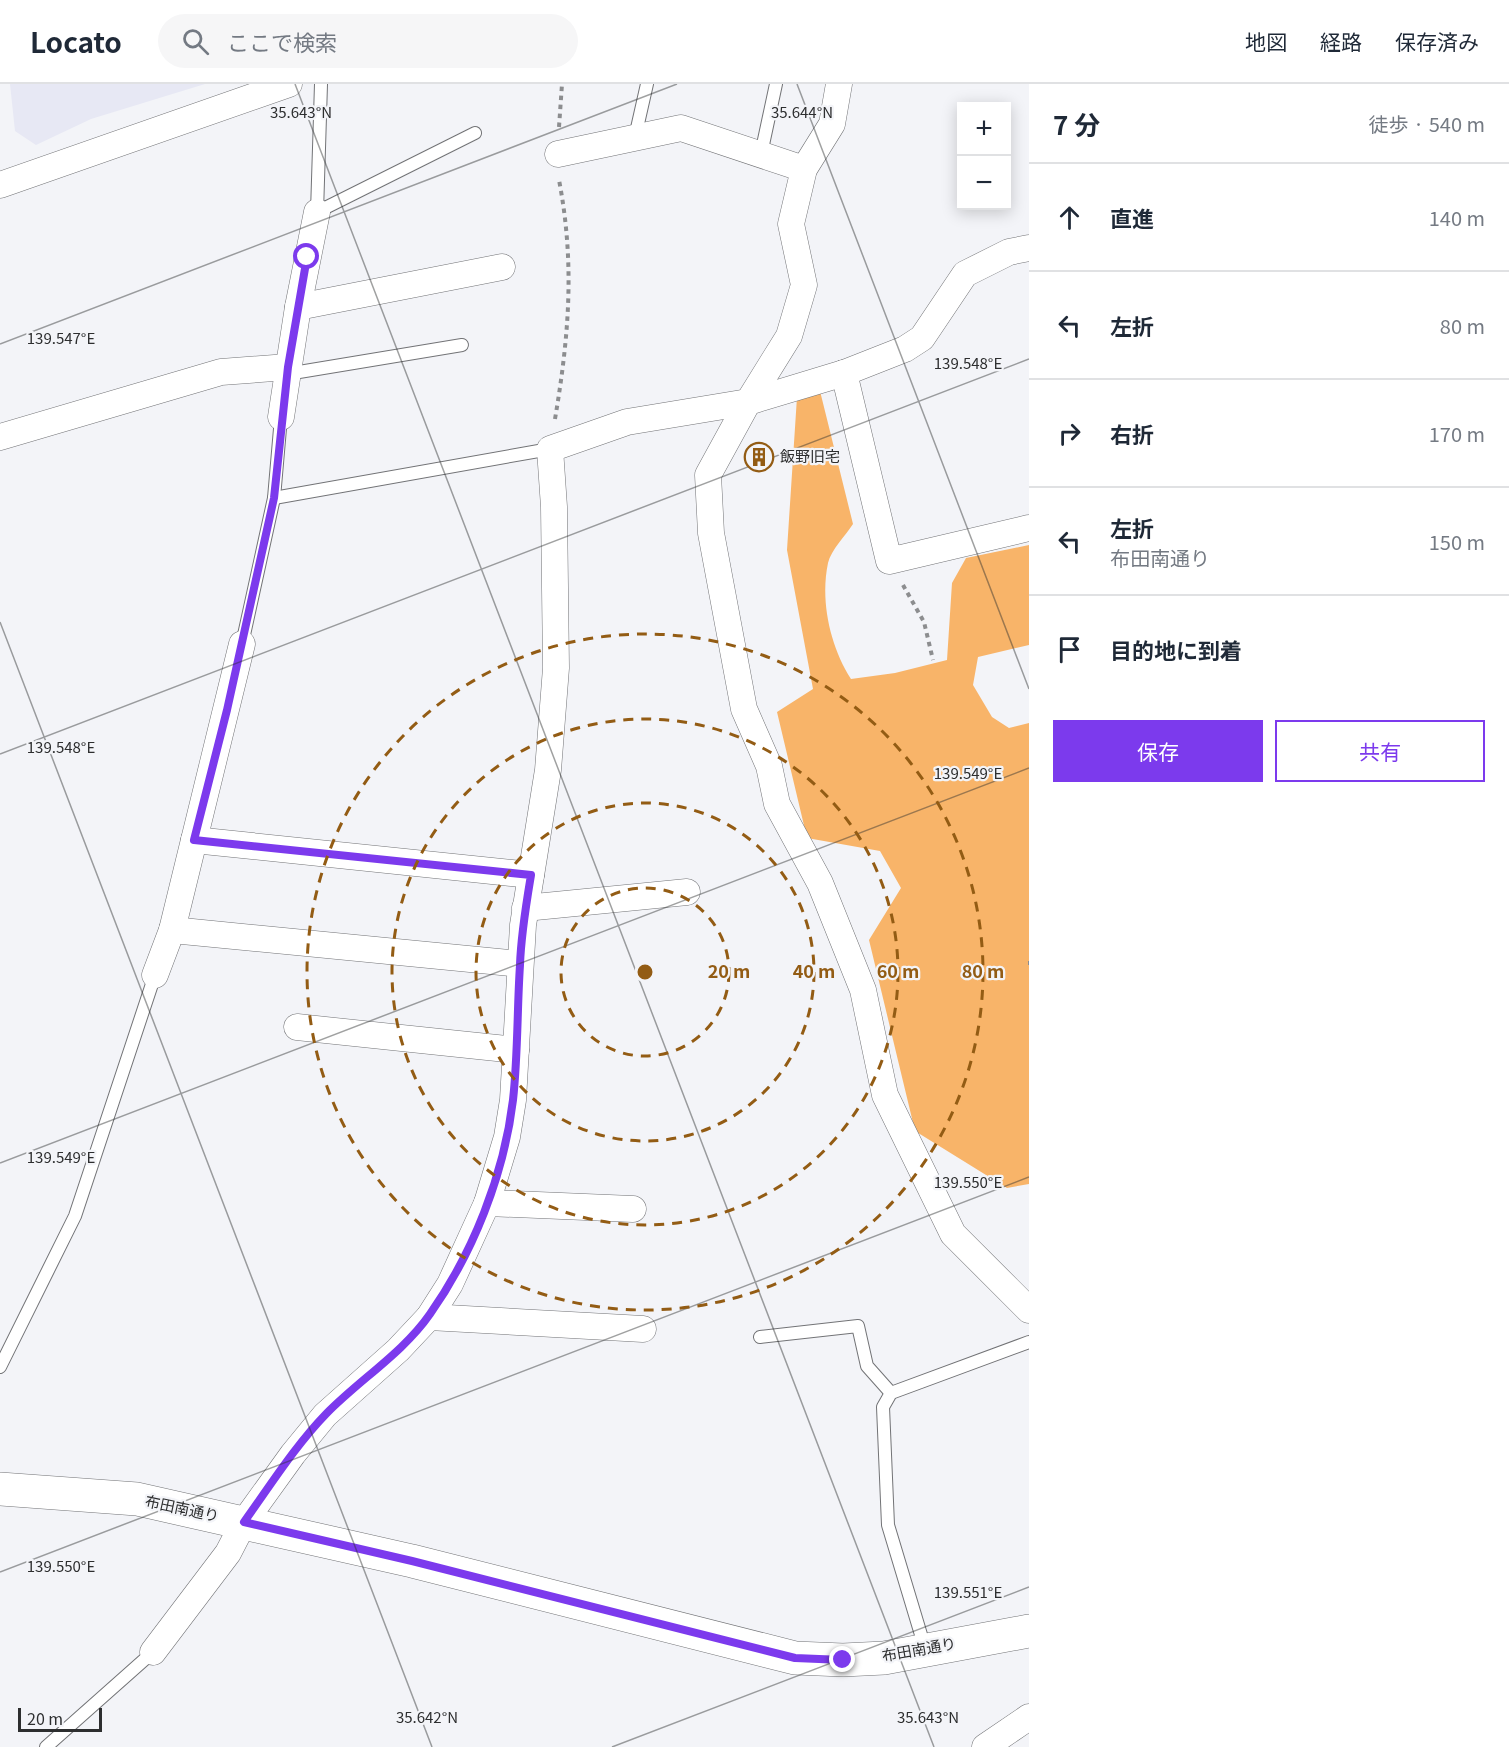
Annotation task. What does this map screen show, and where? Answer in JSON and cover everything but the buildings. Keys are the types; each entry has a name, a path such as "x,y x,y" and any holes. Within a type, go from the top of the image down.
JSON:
{"street":[{"path":"0,185 289,84"},
{"path":"839,84 832,124 804,169 791,224 804,285 789,336 748,402 708,475 711,533 744,710 769,766 777,804 820,883 862,990 885,1095 952,1234 1029,1310"},
{"path":"558,153 681,128 804,169"},
{"path":"281,417 298,307 317,212"},
{"path":"153,1652 228,1553 244,1522 293,1454 325,1415 398,1350 429,1317 450,1284 487,1203 507,1137 516,1050 525,908 549,770 556,668 554,507 550,449 627,422 748,402 844,373 905,349 922,338 965,274 1009,252 1029,248"},
{"path":"298,307 502,267"},
{"path":"0,437 221,372 287,371"},
{"path":"844,373 889,561 1029,528"},
{"path":"155,975 172,930 242,644"},
{"path":"194,840 531,875"},
{"path":"525,908 687,892"},
{"path":"172,930 520,964"},
{"path":"297,1027 516,1050"},
{"path":"487,1203 633,1209"},
{"path":"429,1317 643,1329"},
{"name":"布田南通り","path":"0,1489 136,1499 412,1561 795,1658 884,1658 1029,1631"},
{"path":"985,1747 1029,1717"}],"lane":[{"path":"321,84 317,212 475,133"},
{"path":"635,137 647,84"},
{"path":"761,154 776,84"},
{"path":"287,371 462,345"},
{"path":"242,644 274,498 281,417"},
{"path":"274,498 550,449"},
{"path":"0,1366 75,1216 155,975"},
{"path":"760,1337 858,1326 867,1366 891,1393"},
{"path":"925,1649 888,1526 883,1407 891,1393 1029,1342"},
{"path":"46,1747 153,1652"}],"path":[{"path":"550,449 567,349 571,286 564,206 557,171 562,84"},
{"path":"889,561 924,622 933,660"}],"shaded area":[{"path":"10,84 205,84 91,119 36,145 15,131"},
{"path":"820,391 853,524 830,558 825,593 832,638 851,679 895,673 947,660 952,583 966,558 1029,545 1029,645 978,657 973,685 992,717 1009,728 1029,723 1029,1184 1007,1188 915,1131 869,940 901,888 880,851 807,838 777,712 813,689 787,550 797,397"}],"place":[{"name":"飯野旧宅","path":"759,457"}],"route":[{"path":"307,257 281,417 274,498 227,710 194,840 531,875 523,925 513,1100 507,1137 487,1203 465,1253 450,1284 429,1317 398,1350 325,1415 293,1454 244,1522 412,1561 795,1658 843,1660"}]}
